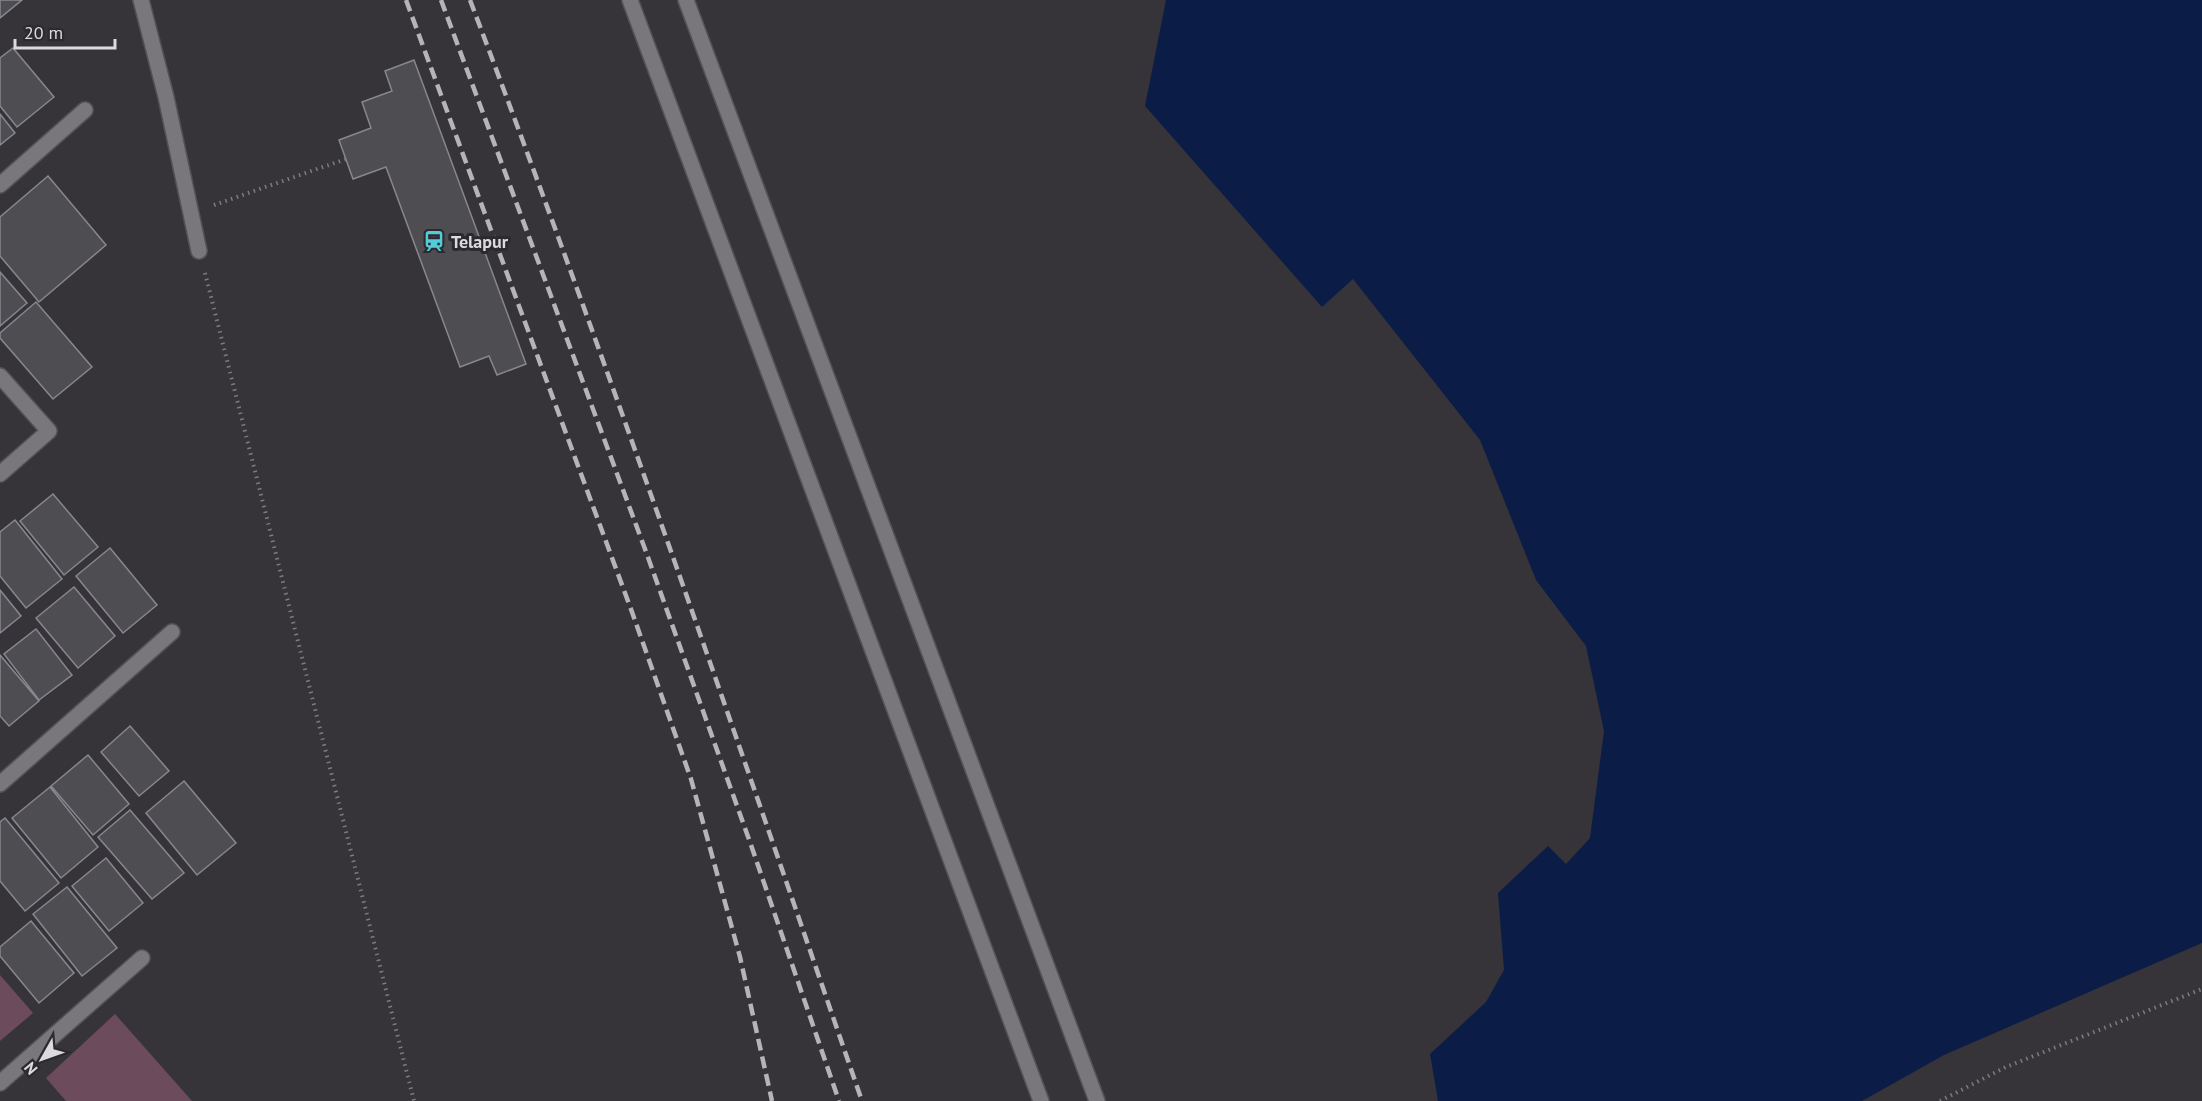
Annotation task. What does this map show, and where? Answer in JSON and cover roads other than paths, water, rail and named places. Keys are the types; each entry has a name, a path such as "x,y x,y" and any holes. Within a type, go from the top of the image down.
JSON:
{"street":[{"path":"141,0 166,97 199,251"},
{"path":"630,0 1041,1101"},
{"path":"686,0 1097,1101"},
{"path":"0,185 85,110"},
{"path":"0,376 49,431 0,474"},
{"path":"0,784 172,632"},
{"path":"0,1083 142,958"}],"water":[{"path":"1166,0 2202,0 2202,943 1944,1055 1862,1101 1438,1101 1430,1054 1486,1002 1504,970 1498,893 1548,846 1566,864 1590,838 1604,731 1586,646 1536,580 1480,440 1353,279 1322,307 1145,106"}],"railway":[{"path":"406,0 632,612 691,779 740,957 772,1101"},
{"path":"441,0 645,549 751,845 839,1101"},
{"path":"470,0 621,411 862,1101"}],"place":[{"name":"Telapur","path":"434,241"}]}
